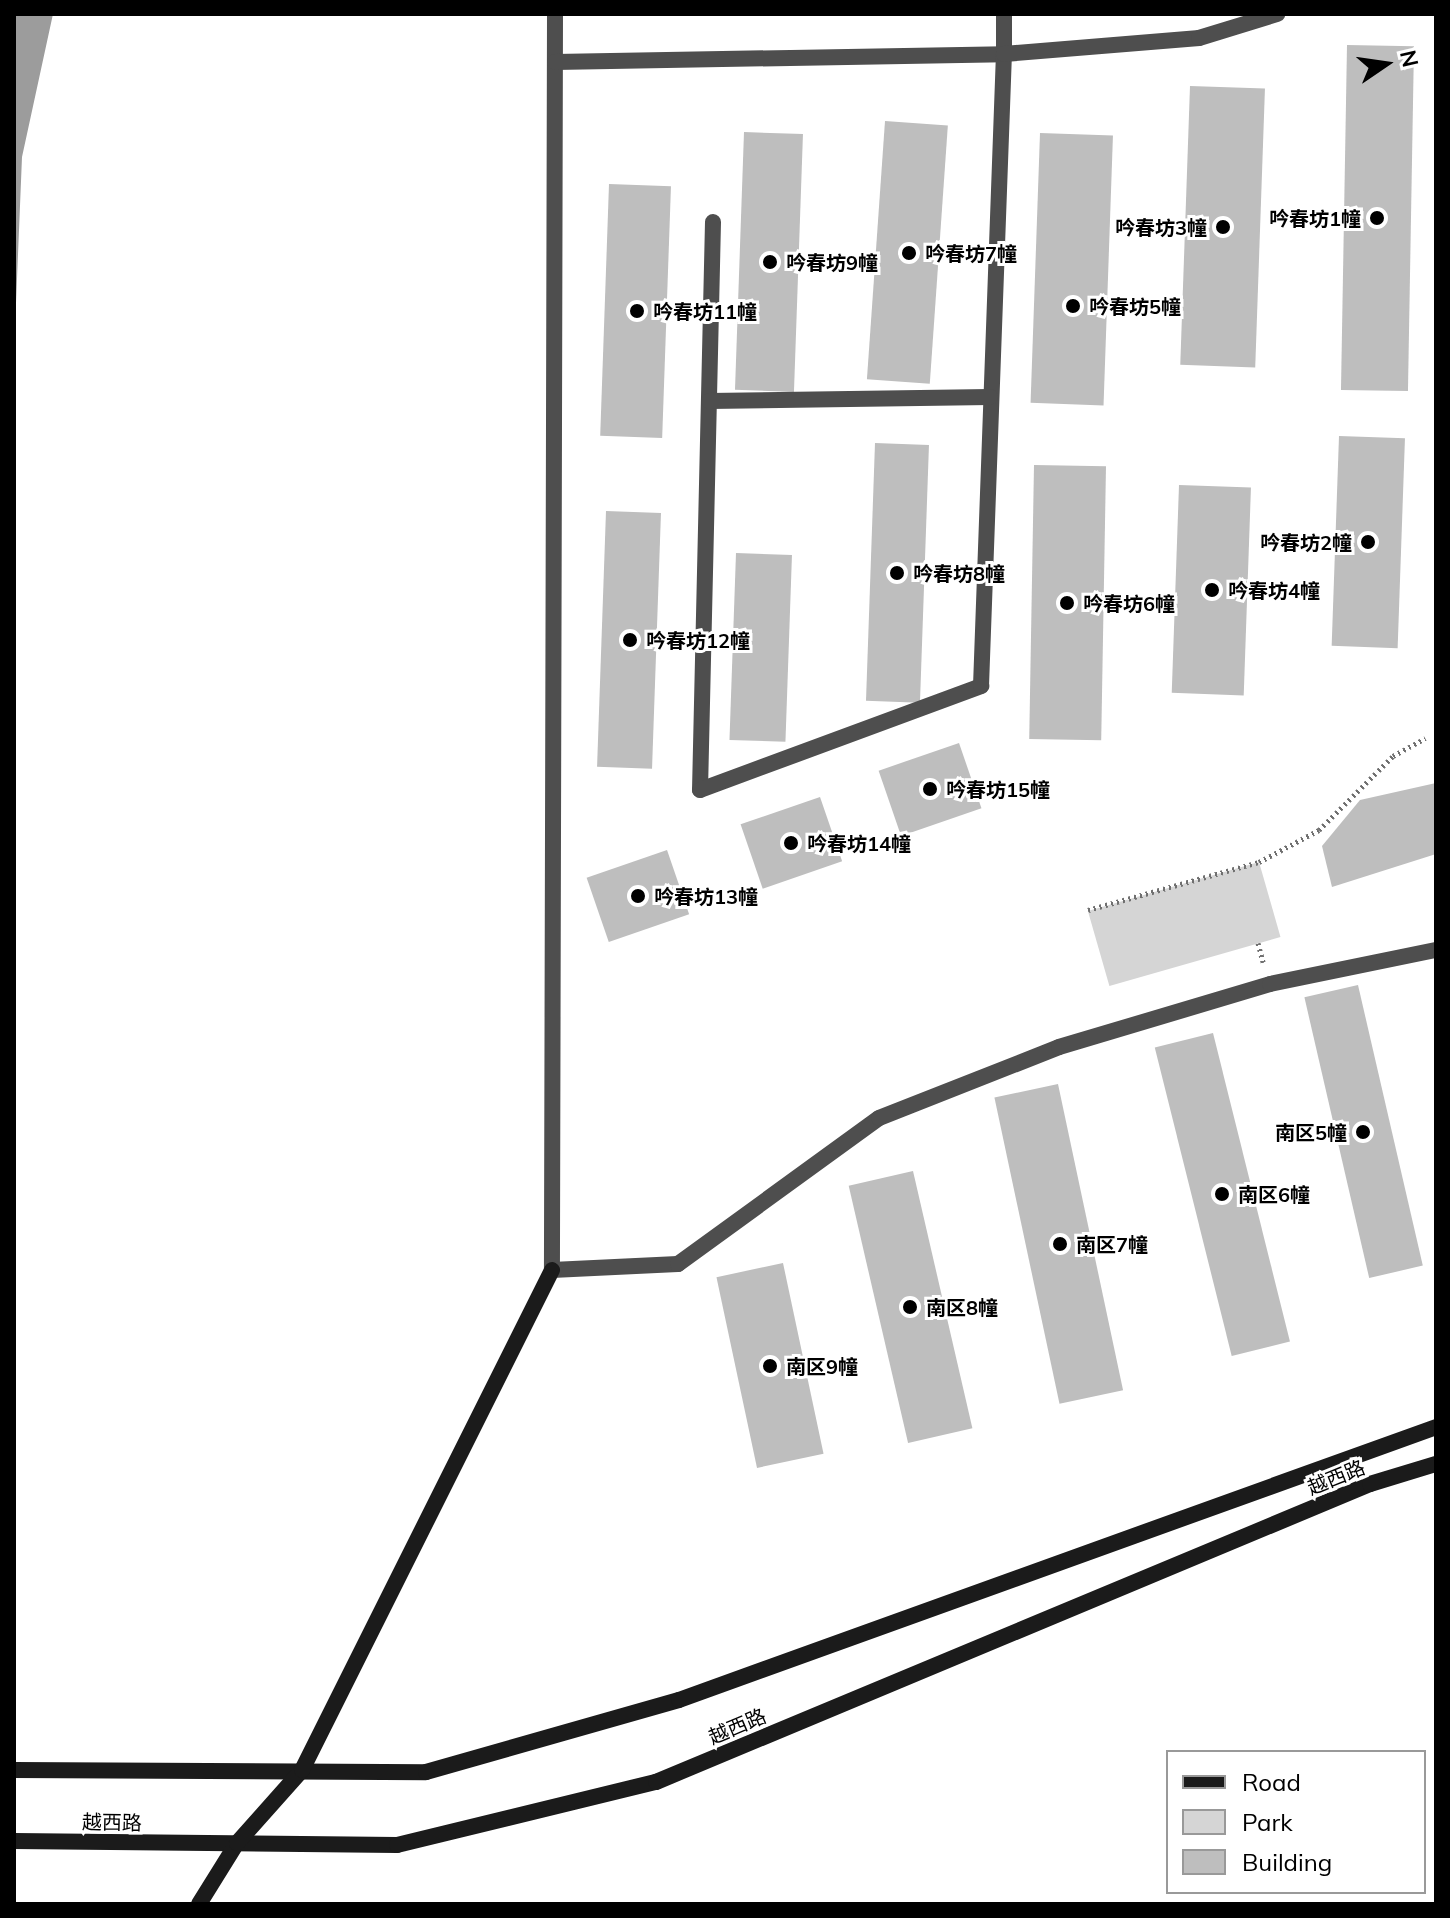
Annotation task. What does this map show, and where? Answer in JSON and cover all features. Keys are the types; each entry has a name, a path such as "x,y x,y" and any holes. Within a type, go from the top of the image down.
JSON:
{"main road":[{"path":"199,1904 237,1843 302,1770 552,1270"},
{"name":"越西路","path":"14,1770 426,1772 679,1700 1436,1427"},
{"name":"越西路","path":"14,1841 397,1845 656,1782 1370,1484 1436,1464"}],"street":[{"path":"555,14 552,1270 678,1264 879,1118 1059,1047 1270,984 1436,950"},
{"path":"713,222 700,790 981,686 1004,14"},
{"path":"555,62 1004,54 1199,38 1277,14"},
{"path":"709,401 990,397"}],"path":[{"path":"1088,910 1259,862 1319,830 1393,756 1425,738"}],"green space":[{"path":"1259,862 1280,937 1109,986 1088,911"}],"shaded area":[{"path":"14,14 53,14 22,157 14,352"}],"building":[{"name":"吟春坊1幢","path":"1347,45 1414,46 1408,391 1341,390"},
{"name":"吟春坊3幢","path":"1190,86 1265,89 1255,367 1180,365"},
{"name":"吟春坊7幢","path":"885,121 948,125 930,384 867,379"},
{"name":"吟春坊9幢","path":"744,132 803,134 794,392 735,390"},
{"name":"吟春坊5幢","path":"1040,133 1113,136 1104,405 1031,403"},
{"name":"吟春坊11幢","path":"609,184 671,186 662,438 600,436"},
{"name":"吟春坊2幢","path":"1339,436 1405,438 1398,648 1332,646"},
{"name":"吟春坊8幢","path":"875,443 929,445 920,703 866,701"},
{"name":"吟春坊6幢","path":"1034,465 1106,466 1101,740 1029,739"},
{"name":"吟春坊4幢","path":"1179,485 1251,488 1244,695 1172,693"},
{"name":"吟春坊12幢","path":"606,511 661,513 652,769 597,767"},
{"path":"736,553 792,555 785,742 729,740"},
{"name":"吟春坊15幢","path":"959,743 981,808 901,836 879,771"},
{"path":"1436,783 1436,854 1332,887 1322,846 1360,800"},
{"name":"吟春坊14幢","path":"820,797 842,861 763,889 741,824"},
{"name":"吟春坊13幢","path":"667,850 689,914 609,942 587,878"},
{"name":"南区5幢","path":"1358,985 1423,1266 1369,1278 1304,997"},
{"name":"南区6幢","path":"1213,1033 1290,1342 1232,1356 1155,1048"},
{"name":"南区7幢","path":"1058,1084 1123,1390 1059,1404 994,1098"},
{"name":"南区8幢","path":"913,1171 972,1428 908,1443 849,1186"},
{"name":"南区9幢","path":"783,1263 824,1454 757,1468 716,1277"}],"place":[{"name":"吟春坊1幢","path":"1377,218"},
{"name":"吟春坊3幢","path":"1223,227"},
{"name":"吟春坊7幢","path":"909,253"},
{"name":"吟春坊9幢","path":"770,262"},
{"name":"吟春坊5幢","path":"1073,306"},
{"name":"吟春坊11幢","path":"637,311"},
{"name":"吟春坊2幢","path":"1368,542"},
{"name":"吟春坊8幢","path":"897,573"},
{"name":"吟春坊4幢","path":"1212,590"},
{"name":"吟春坊6幢","path":"1067,603"},
{"name":"吟春坊12幢","path":"630,640"},
{"name":"吟春坊15幢","path":"930,789"},
{"name":"吟春坊14幢","path":"791,843"},
{"name":"吟春坊13幢","path":"638,896"},
{"name":"南区5幢","path":"1363,1132"},
{"name":"南区6幢","path":"1222,1194"},
{"name":"南区7幢","path":"1060,1244"},
{"name":"南区8幢","path":"910,1307"},
{"name":"南区9幢","path":"770,1366"}]}
